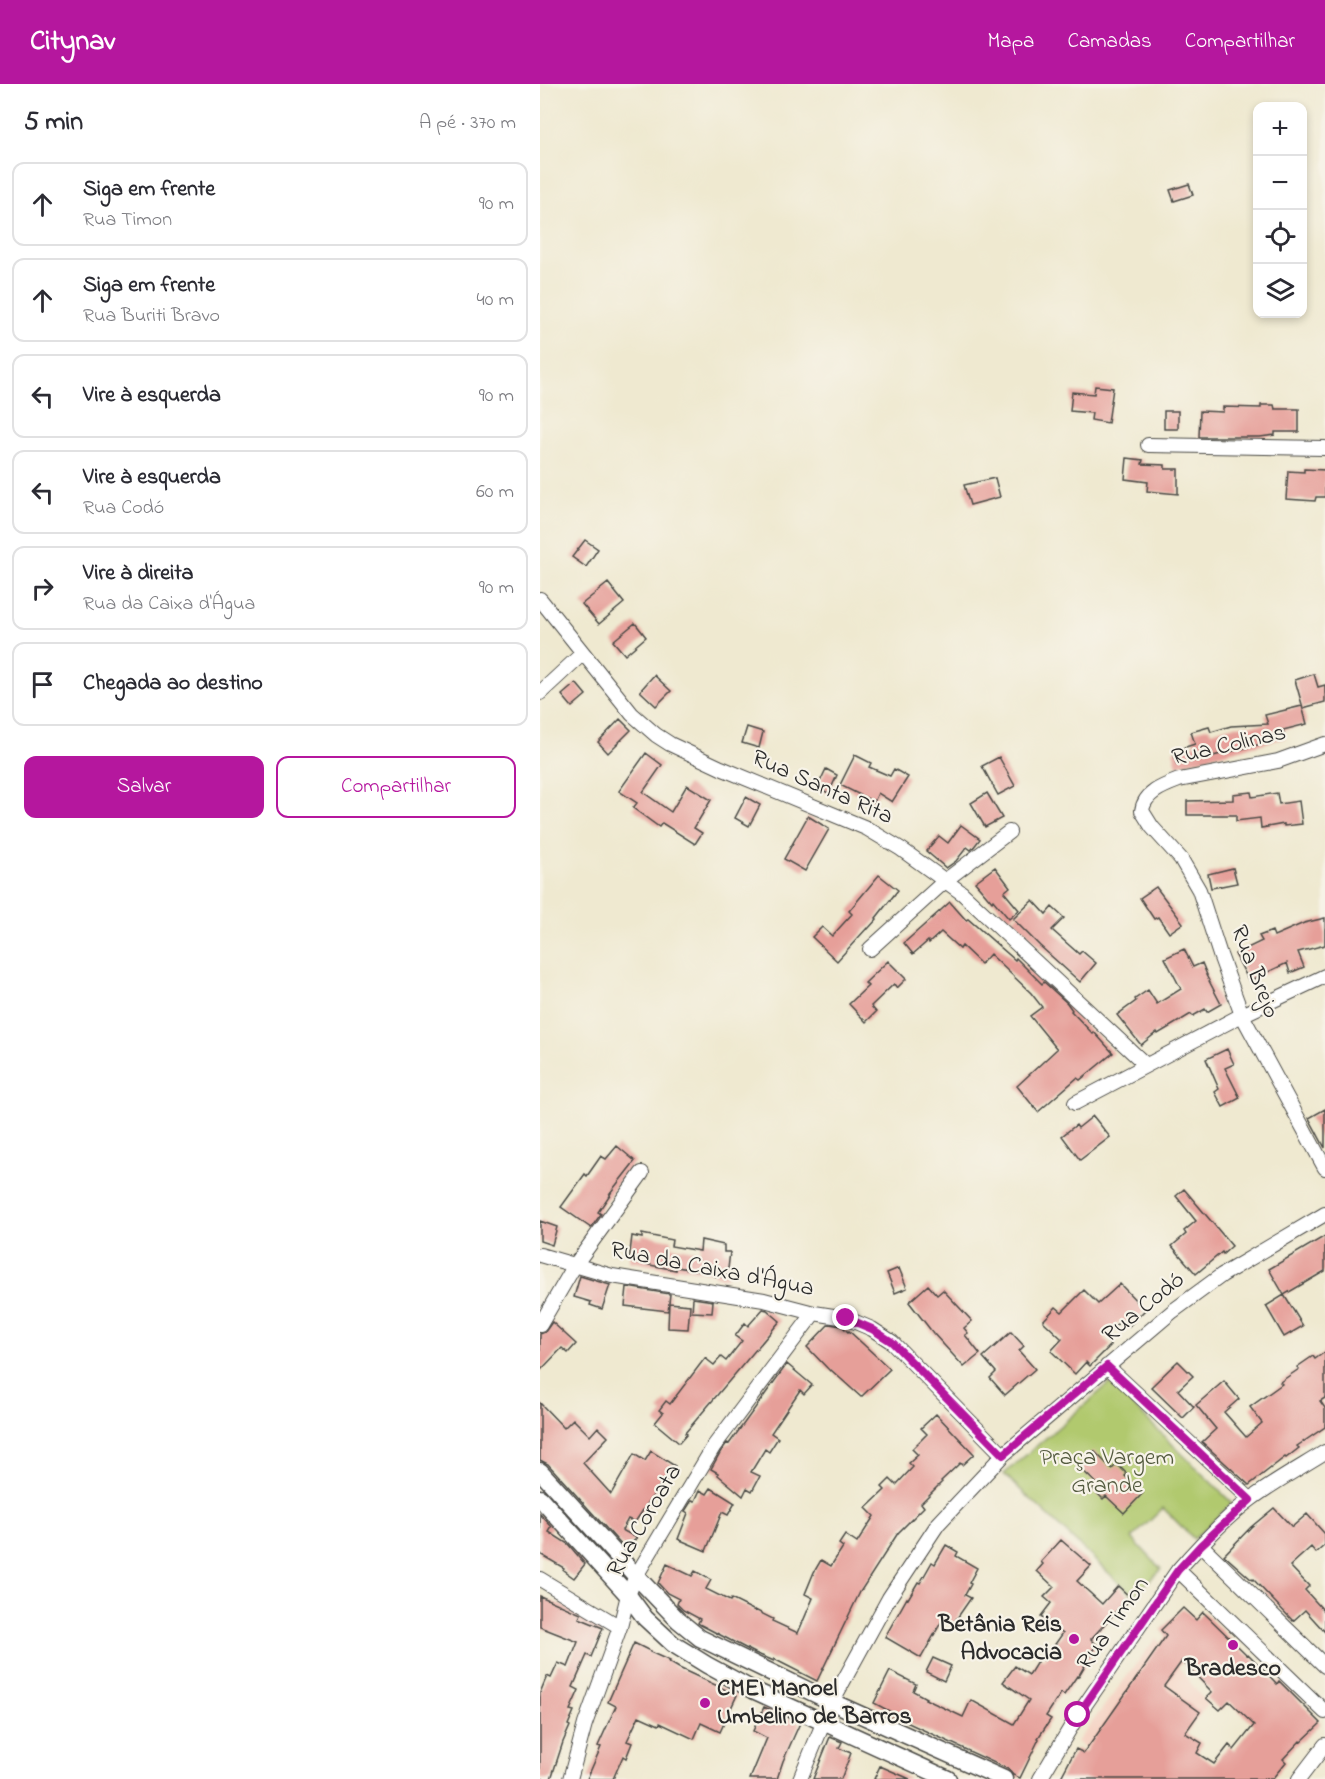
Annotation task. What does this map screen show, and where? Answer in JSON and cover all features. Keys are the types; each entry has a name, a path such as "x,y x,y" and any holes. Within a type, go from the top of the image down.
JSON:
{"street":[{"path":"1148,445 1325,448"},
{"name":"Rua Santa Rita","path":"540,599 632,714 656,735 730,772 866,828 901,849 962,892 1146,1065"},
{"path":"540,693 582,653"},
{"name":"Rua Colinas","path":"1147,798 1168,784 1179,780 1278,761 1325,744"},
{"name":"Rua Brejo","path":"1147,798 1143,803 1144,816 1181,859 1199,890 1242,1015 1325,1168"},
{"path":"870,949 946,880 1009,832"},
{"path":"1075,1103 1242,1015 1325,976"},
{"path":"540,1325 575,1264 642,1173"},
{"name":"Rua Codó","path":"800,1779 832,1702 889,1598 938,1524 1003,1455 1173,1311 1222,1275 1325,1214"},
{"name":"Rua da Caixa d'Água","path":"540,1255 612,1276 764,1300 814,1313 846,1318 872,1329 892,1342 1003,1455"},
{"name":"Rua Coroata","path":"570,1779 585,1724 636,1576 714,1446 814,1313"},
{"path":"1107,1366 1250,1500"},
{"name":"Rua Timon","path":"1040,1779 1078,1715 1189,1557 1250,1500 1325,1452"},
{"path":"540,1471 678,1620 700,1638 832,1702 1004,1779"},
{"path":"540,1498 628,1595 645,1618 673,1644 753,1690 948,1779"},
{"path":"1201,1545 1325,1666"},
{"path":"1178,1570 1325,1712"},
{"path":"540,1579 620,1627"},
{"path":"1299,1779 1325,1745"}],"shaded area":[{"path":"1156,1638 1207,1704 1155,1779 1126,1779 1077,1742"}],"green space":[{"name":"Praça Vargem Grande","path":"1110,1383 1232,1503 1194,1539 1163,1508 1132,1538 1161,1569 1133,1596 1004,1474"}],"building":[{"path":"1189,184 1193,195 1174,201 1170,190"},
{"path":"1095,386 1113,388 1108,423 1091,420 1092,413 1070,411 1072,392 1094,394"},
{"path":"1261,405 1274,405 1275,409 1299,409 1299,432 1275,432 1275,435 1260,437 1199,437 1200,411 1223,412 1223,407 1261,408"},
{"path":"1164,411 1178,411 1178,429 1164,429"},
{"path":"1127,458 1143,460 1142,464 1165,465 1165,469 1178,469 1178,494 1147,491 1148,482 1125,479"},
{"path":"1304,469 1325,470 1325,497 1316,497 1315,501 1286,499 1288,471 1304,472"},
{"path":"995,478 1000,497 970,505 964,485"},
{"path":"585,540 598,549 586,567 572,557"},
{"path":"608,583 624,603 599,624 582,604"},
{"path":"635,623 646,637 625,655 613,641"},
{"path":"1314,674 1318,687 1325,685 1325,702 1303,708 1295,680"},
{"path":"654,675 671,691 656,706 640,691"},
{"path":"576,683 586,695 572,707 562,695"},
{"path":"1302,706 1307,724 1283,730 1285,738 1177,765 1173,751 1195,744 1191,732 1209,727 1211,732 1231,726 1268,724 1265,715"},
{"path":"620,719 631,730 608,753 598,742"},
{"path":"747,727 763,732 759,748 742,743"},
{"path":"646,753 662,765 643,792 671,812 687,785 711,800 694,828 702,833 695,844 662,823 659,827 633,808 637,803 619,791"},
{"path":"855,755 871,763 869,767 890,776 894,769 908,777 892,802 878,793 874,802 840,785"},
{"path":"999,757 1015,786 998,795 982,766"},
{"path":"826,769 837,775 829,793 817,788"},
{"path":"1251,792 1252,797 1277,793 1279,804 1299,801 1302,824 1261,828 1260,818 1236,821 1236,815 1187,815 1187,801 1233,800 1233,794"},
{"path":"987,793 1002,818 985,827 971,803"},
{"path":"746,797 760,805 749,826 735,818"},
{"path":"808,816 829,829 805,871 784,859"},
{"path":"961,825 980,839 971,850 967,847 956,861 946,868 926,851 939,836 948,843"},
{"path":"995,867 1010,887 1004,892 1019,910 1009,919 975,882"},
{"path":"1233,868 1237,883 1211,888 1208,874"},
{"path":"879,875 898,890 877,919 837,961 812,937 822,927 832,936 852,914 849,911"},
{"path":"1156,887 1183,923 1169,933 1158,917 1154,919 1140,898"},
{"path":"1033,900 1046,914 1052,907 1064,918 1052,930 1079,954 1082,951 1096,963 1080,982 1013,919"},
{"path":"950,902 966,920 968,919 1015,960 1016,958 1042,984 1044,982 1067,1003 1071,1011 1113,1053 1080,1080 1077,1078 1038,1112 1017,1086 1057,1049 1030,1016 1042,1007 1031,993 990,954 981,964 962,946 960,949 941,932 913,954 904,943"},
{"path":"1325,918 1325,945 1298,952 1304,967 1290,973 1287,963 1249,981 1235,954 1262,941 1259,936 1272,931 1274,936 1304,923"},
{"path":"1184,949 1193,967 1202,963 1221,1004 1207,1012 1205,1009 1193,1016 1191,1014 1158,1034 1157,1032 1141,1045 1117,1015 1148,990 1157,1004 1181,989 1165,958"},
{"path":"888,961 906,979 897,988 894,984 871,1006 876,1012 866,1022 849,1004 868,986 865,983"},
{"path":"1227,1049 1234,1064 1225,1068 1240,1098 1223,1107 1215,1092 1219,1089 1206,1059"},
{"path":"1325,1109 1325,1148 1309,1118"},
{"path":"1093,1116 1110,1137 1080,1160 1062,1136 1076,1125 1078,1128"},
{"path":"617,1146 635,1161 610,1193 598,1212 601,1214 591,1228 561,1207 601,1156 606,1159"},
{"path":"1184,1189 1232,1246 1196,1274 1172,1246 1196,1221 1176,1196"},
{"path":"540,1221 557,1227 552,1245 540,1241"},
{"path":"642,1234 672,1240 671,1246 700,1251 701,1240 724,1245 724,1252 730,1252 727,1277 714,1276 714,1273 676,1267 676,1270 629,1261 632,1236 642,1238"},
{"path":"1325,1236 1325,1271 1284,1295 1269,1269"},
{"path":"899,1268 907,1288 895,1293 887,1273"},
{"path":"580,1276 610,1285 602,1309 590,1305 591,1302 574,1297"},
{"path":"1120,1284 1145,1310 1128,1327 1121,1320 1104,1338 1111,1345 1090,1366 1086,1362 1075,1374 1051,1351 1062,1339 1043,1321 1056,1307 1062,1312 1084,1290 1098,1304"},
{"path":"928,1285 937,1295 943,1290 972,1321 964,1328 968,1333 965,1335 980,1354 964,1367 909,1302"},
{"path":"627,1287 670,1294 668,1311 625,1306"},
{"path":"1284,1295 1303,1326 1284,1337 1266,1306"},
{"path":"693,1298 713,1301 712,1313 692,1312"},
{"path":"669,1303 690,1305 688,1329 668,1328"},
{"path":"763,1309 780,1321 679,1443 655,1423 663,1413 659,1410 666,1401 670,1404 705,1358 714,1365 721,1357 726,1361 742,1341 735,1336 745,1323 748,1326"},
{"path":"552,1322 576,1344 568,1353 562,1348 540,1371 540,1334 545,1332"},
{"path":"829,1324 842,1326 849,1331 890,1369 861,1397 830,1371 807,1347"},
{"path":"1011,1332 1024,1346 1019,1351 1035,1369 1005,1395 990,1378 996,1372 983,1357"},
{"path":"1325,1352 1325,1398 1320,1401 1325,1408 1325,1427 1297,1446 1299,1448 1249,1485 1202,1442 1216,1429 1196,1405 1224,1381 1239,1399 1224,1412 1246,1437 1262,1423 1250,1407 1282,1384 1280,1382 1299,1369 1297,1367 1313,1356 1315,1359"},
{"path":"1178,1361 1193,1376 1178,1390 1194,1407 1183,1418 1151,1387"},
{"path":"787,1364 812,1385 804,1394 800,1390 771,1433 778,1438 769,1452 765,1449 751,1472 760,1476 752,1491 747,1488 743,1496 711,1469 721,1451 727,1443 729,1444"},
{"path":"540,1403 564,1428 573,1419 590,1436 598,1427 608,1437 583,1463 611,1494 634,1454 645,1461 651,1451 675,1466 635,1522 628,1519 622,1530 637,1538 625,1549 548,1464 540,1460"},
{"path":"936,1414 974,1454 962,1465 960,1463 941,1481 921,1503 924,1507 898,1533 860,1592 817,1681 701,1625 698,1623 700,1619 683,1610 677,1604 679,1599 667,1593 658,1583 667,1564 692,1576 695,1571 711,1580 706,1589 755,1610 798,1633 813,1598 805,1594 821,1560 831,1566 843,1547 839,1544 845,1535 857,1543 874,1516 866,1508 885,1490 882,1487 890,1479 896,1485 913,1467 909,1463 918,1455 912,1449 927,1434 921,1428"},
{"path":"1094,1451 1112,1469 1117,1464 1127,1474 1125,1476 1143,1493 1124,1513 1106,1496 1103,1499 1093,1489 1097,1484 1079,1467"},
{"path":"711,1488 735,1503 728,1515 722,1512 706,1551 678,1539 688,1513 685,1511 692,1500 695,1501 700,1490 707,1494"},
{"path":"1274,1508 1292,1527 1307,1514 1325,1534 1325,1545 1316,1553 1311,1547 1290,1566 1309,1586 1305,1590 1325,1612 1325,1632 1305,1610 1293,1621 1253,1579 1224,1555 1251,1527"},
{"path":"540,1514 552,1527 549,1532 568,1544 585,1564 574,1578 563,1570 564,1568 540,1554"},
{"path":"1061,1540 1091,1566 1077,1581 1102,1604 1118,1586 1131,1598 1091,1639 1097,1645 1078,1677 1064,1695 1061,1693 1046,1716 1051,1719 1038,1738 1020,1778 1008,1769 891,1715 893,1713 874,1703 890,1671 916,1684 913,1691 925,1699 963,1717 971,1700 1014,1724 1029,1700 1003,1682 1015,1666 1029,1675 1040,1657 1044,1660 1063,1633 1041,1616 1051,1603 1044,1597 1054,1587 1037,1571 1043,1564 1041,1562"},
{"path":"946,1545 958,1552 956,1556 977,1568 965,1595 971,1598 953,1624 943,1619 921,1658 885,1637 907,1598 918,1582 920,1583 932,1562 935,1564"},
{"path":"540,1596 581,1614 579,1618 603,1628 591,1657 587,1655 573,1687 579,1690 570,1710 574,1711 551,1779 540,1779 540,1693 547,1676 551,1678 558,1663 568,1667 578,1642 540,1627"},
{"path":"1183,1608 1196,1620 1203,1612 1277,1684 1279,1681 1321,1723 1283,1759 1286,1762 1272,1779 1060,1779 1076,1749 1084,1753 1166,1636 1161,1630","holes":["1182,1661 1212,1692 1206,1698 1220,1710 1229,1701 1254,1725 1234,1750 1229,1745 1214,1764 1197,1753 1202,1743 1185,1733 1200,1712 1164,1686"]},
{"path":"634,1643 679,1668 737,1695 720,1732 701,1723 694,1739 639,1716 627,1741 632,1743 626,1758 623,1756 613,1779 587,1779 601,1747 598,1746 616,1706 608,1702"},
{"path":"933,1658 951,1666 944,1681 926,1672"},
{"path":"764,1707 800,1723 777,1779 750,1779 767,1738 753,1731"},
{"path":"830,1737 842,1742 839,1748 851,1753 841,1779 813,1779"},
{"path":"880,1766 910,1779 874,1779"}],"place":[{"name":"Betânia Reis Advocacia","path":"1074,1639"},
{"name":"Bradesco","path":"1233,1645"},
{"name":"CMEI Manoel Umbelino de Barros","path":"705,1703"}],"route":[{"path":"846,1318 872,1329 892,1342 1003,1455 1107,1366 1250,1500 1201,1545 1178,1570 1078,1715"}]}
